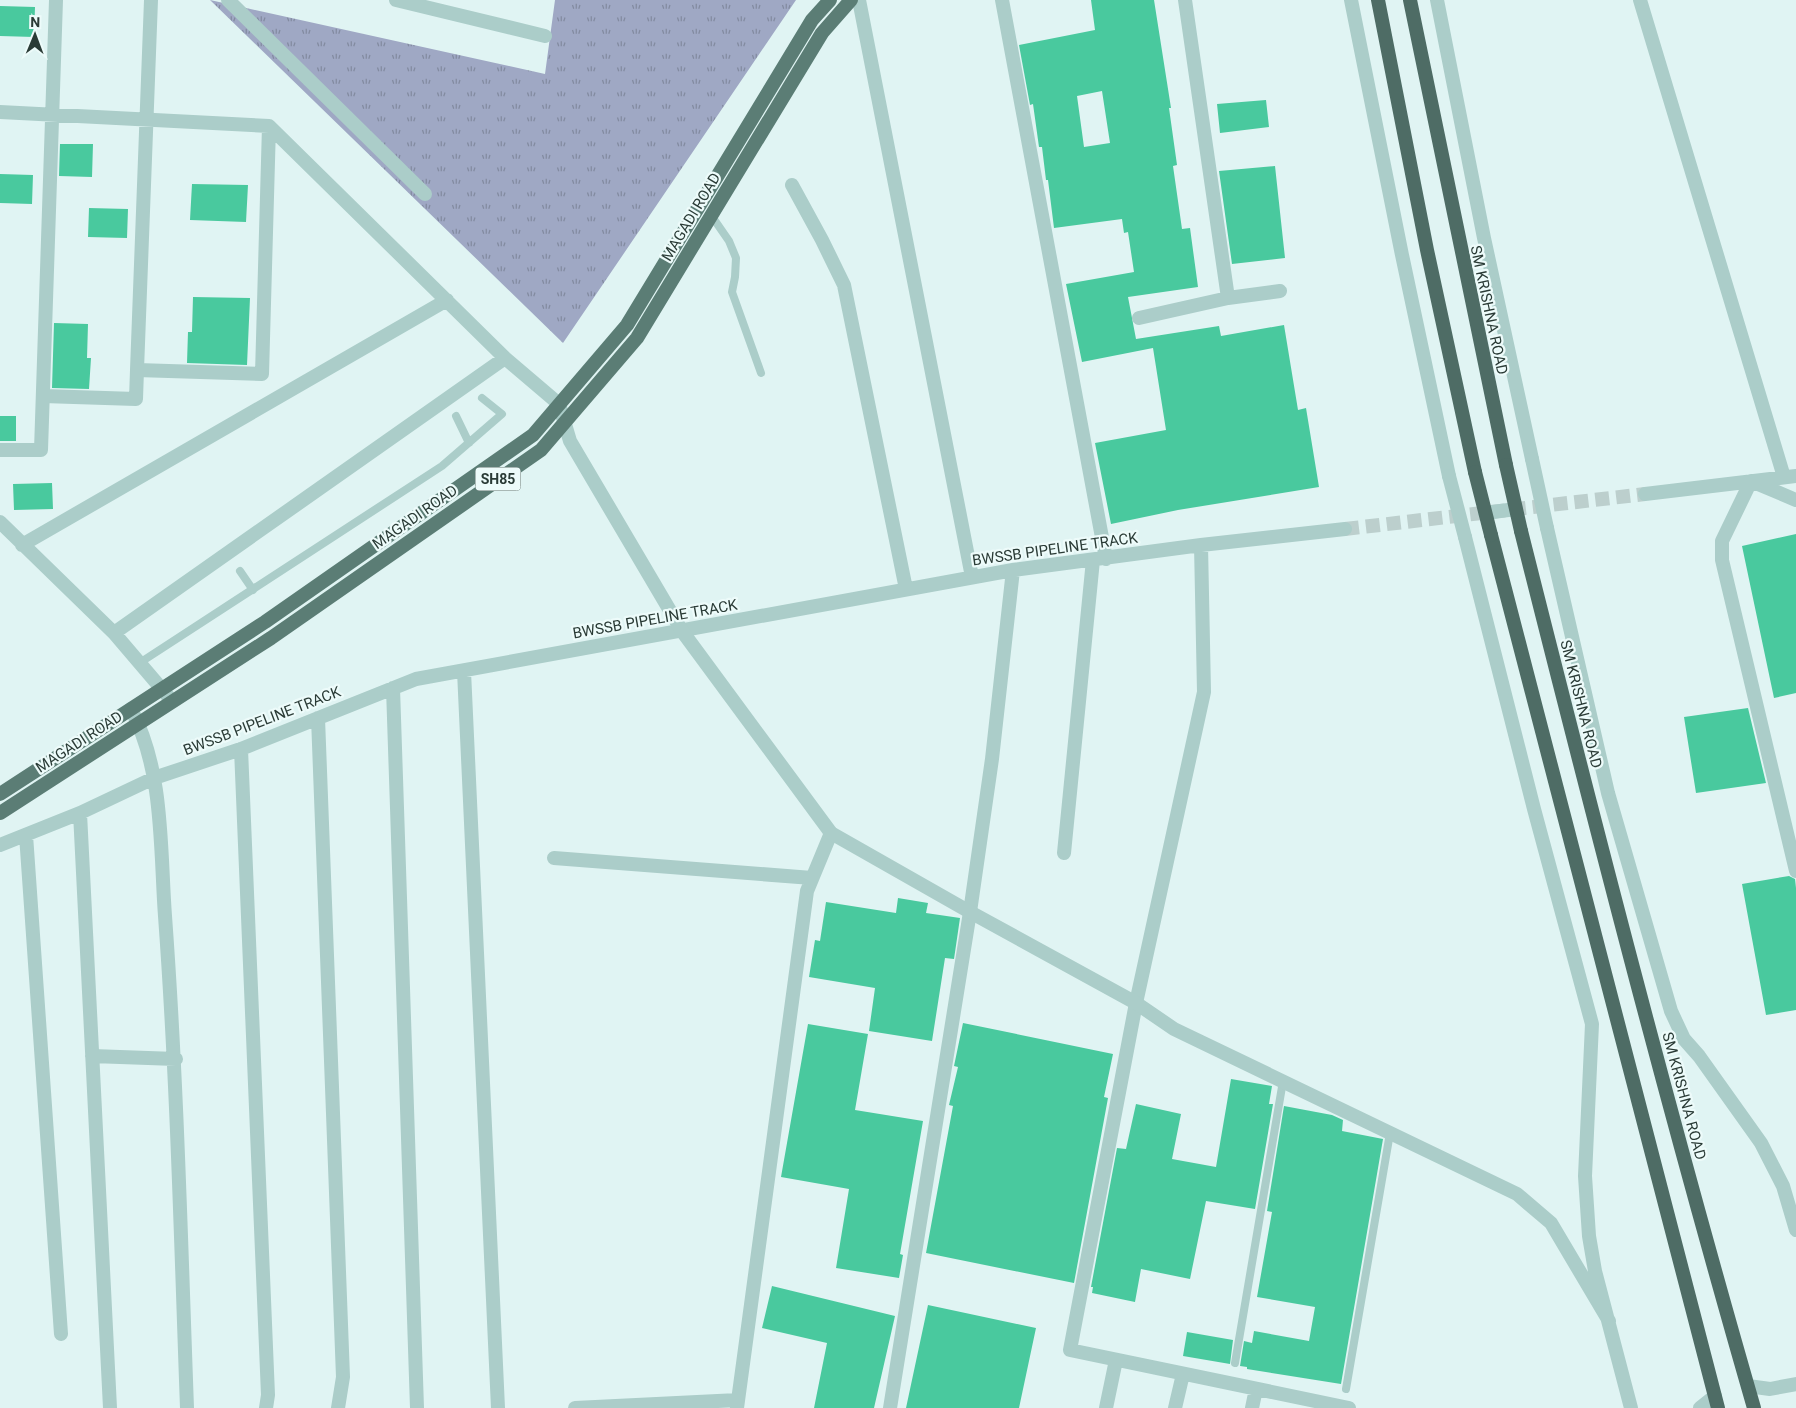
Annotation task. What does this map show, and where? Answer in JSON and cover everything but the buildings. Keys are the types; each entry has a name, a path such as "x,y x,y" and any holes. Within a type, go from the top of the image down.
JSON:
{"highway":[{"path":"1378,0 1475,472 1717,1402"},
{"name":"SM KRISHNA ROAD","path":"1410,0 1521,531 1587,796 1708,1248 1754,1408"}],"main road":[{"name":"MAGADI ROAD","path":"0,794 265,622 533,435 627,325 812,20 830,0"},
{"name":"MAGADI ROAD","path":"0,813 271,638 541,450 637,338 822,33 851,0"}],"street":[{"path":"0,450 41,450 56,0"},
{"path":"43,396 136,399 151,0"},
{"path":"228,0 424,194"},
{"path":"396,0 545,36"},
{"path":"859,0 972,577"},
{"path":"1002,0 1100,559 1064,854"},
{"path":"1185,0 1228,298"},
{"path":"1351,0 1449,476 1592,1024 1585,1150 1586,1202 1595,1271 1630,1408"},
{"name":"SM KRISHNA ROAD","path":"1437,0 1484,238 1547,528 1608,793 1671,1011 1684,1039 1699,1056 1761,1143 1783,1186 1796,1230"},
{"path":"1640,0 1790,476 1644,494"},
{"path":"0,112 268,126 505,358 559,404 570,441 682,631 831,833 1136,1003 1174,1029 1517,1194 1551,1223 1609,1321"},
{"path":"137,370 262,374 268,126"},
{"path":"792,185 844,285 906,590"},
{"path":"1139,318 1228,298 1280,291"},
{"path":"22,545 447,300"},
{"path":"114,632 505,358"},
{"path":"1751,481 1796,500"},
{"path":"1751,481 1722,541 1722,560 1796,871"},
{"path":"1485,513 1516,509"},
{"path":"0,522 114,632 172,701"},
{"name":"BWSSB PIPELINE TRACK","path":"0,845 80,813 154,778 241,749 416,680 1014,570 1201,545 1344,529"},
{"path":"1201,545 1204,692 1136,1003 1070,1350 1345,1408"},
{"path":"890,1408 970,912 992,759 1014,570"},
{"path":"464,671 498,1408"},
{"path":"393,688 417,1408"},
{"path":"131,709 139,724 154,778 176,1059 187,1408"},
{"path":"318,718 343,1377 338,1408"},
{"path":"241,749 268,1385 266,1408"},
{"path":"80,813 110,1408"},
{"path":"576,1408 737,1404 807,891 831,833"},
{"path":"26,834 61,1334"},
{"path":"554,858 812,878"},
{"path":"92,1056 176,1059"},
{"path":"1106,1408 1116,1360"},
{"path":"1175,1408 1182,1374"},
{"path":"1748,1386 1770,1389 1796,1384"},
{"path":"1252,1408 1256,1389"},
{"path":"1700,1408 1717,1402"}],"lane":[{"path":"711,215 729,241 736,258 732,292 761,373"},
{"path":"140,662 442,466 502,414 482,398"},
{"path":"456,416 469,443"},
{"path":"240,571 253,590"},
{"path":"1235,1364 1283,1081"},
{"path":"1346,1389 1390,1133"}],"green space":[{"path":"210,0 545,74 555,0 796,0 563,343"}],"tunnel":[{"path":"1345,529 1645,494"}]}
